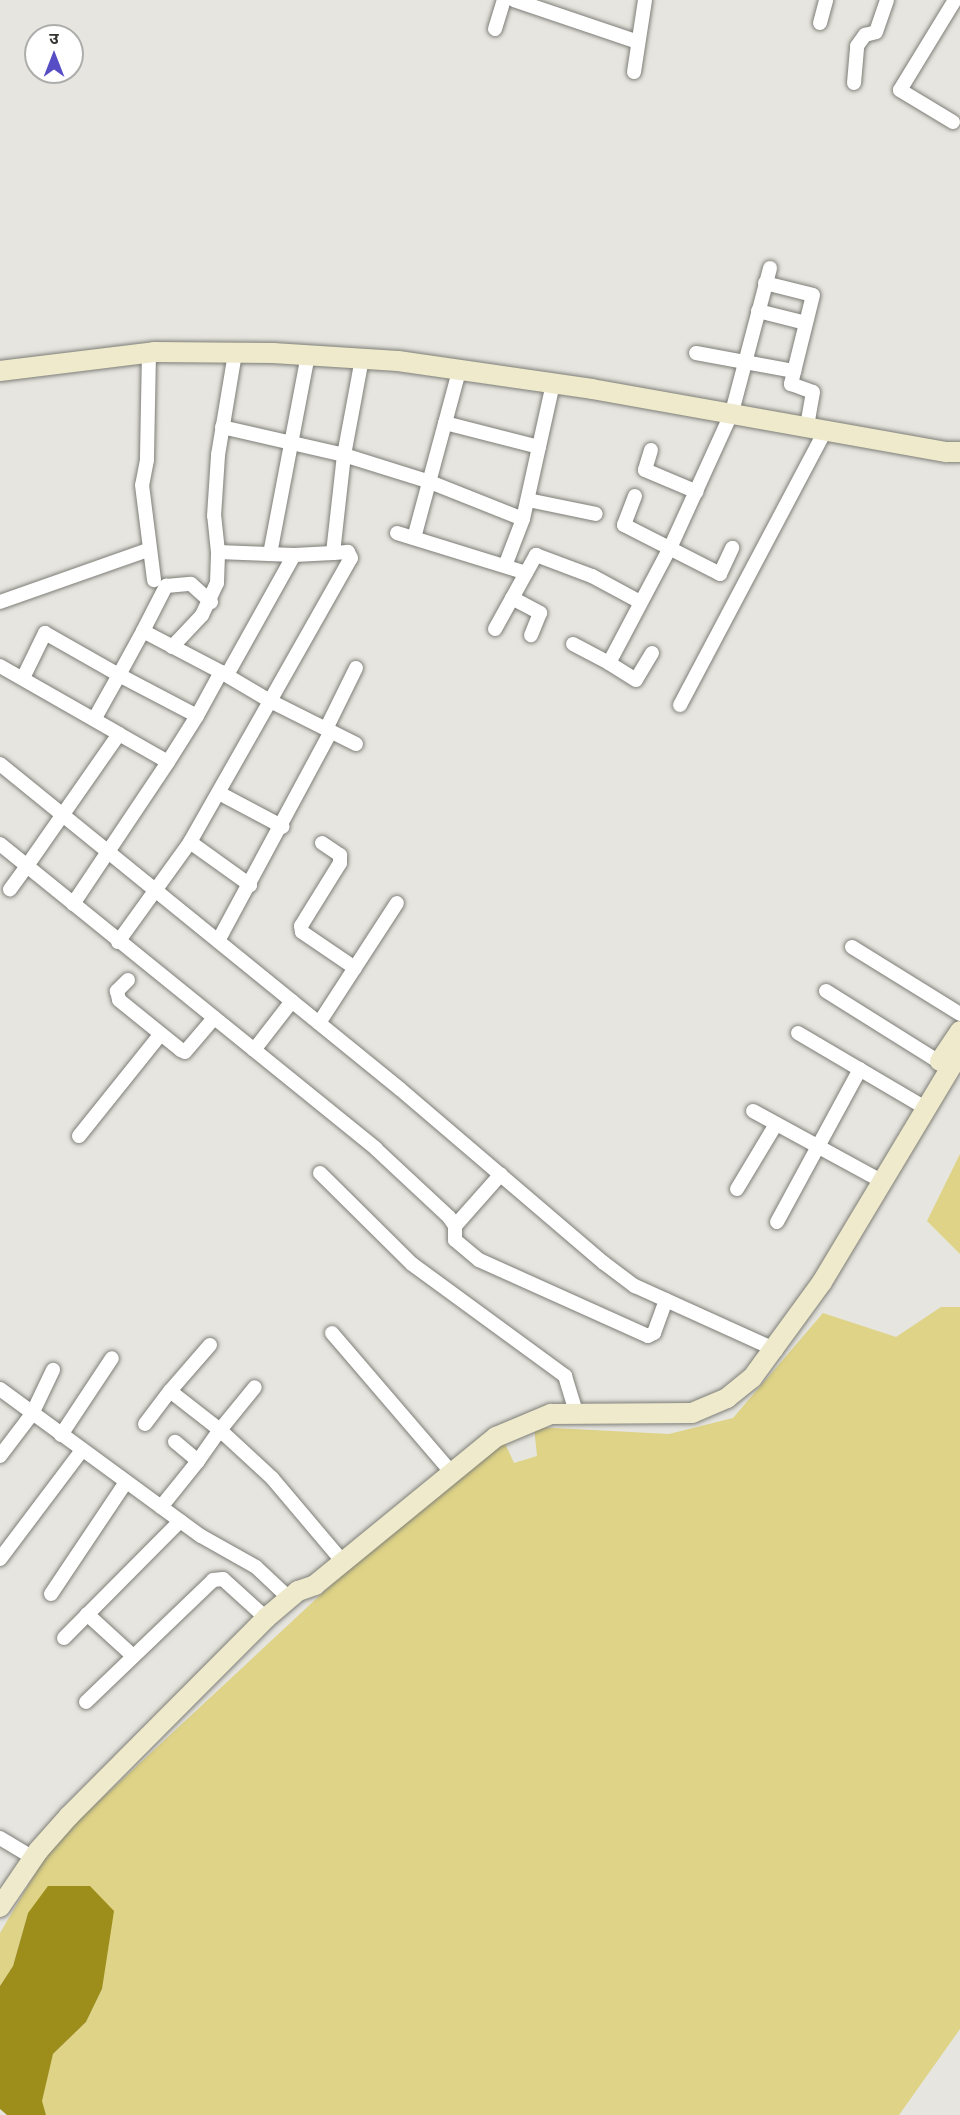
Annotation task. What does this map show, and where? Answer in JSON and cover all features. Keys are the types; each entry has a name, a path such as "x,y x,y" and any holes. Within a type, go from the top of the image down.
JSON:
{"street":[{"path":"495,29 504,0"},
{"path":"514,0 638,42"},
{"path":"820,23 826,0"},
{"path":"854,83 857,46 865,35 876,32 887,0"},
{"path":"955,0 900,90 958,120"},
{"path":"634,72 642,1"},
{"path":"609,663 671,546 732,412 770,268"},
{"path":"765,284 813,295 791,384 813,392 807,425"},
{"path":"758,311 806,323"},
{"path":"149,352 147,460 142,485 148,550 154,579"},
{"path":"0,371 149,352 308,355 362,359 553,384 732,412 946,452 960,452"},
{"path":"172,647 211,602 218,552 214,516 222,427 235,353"},
{"path":"696,353 745,360 794,371"},
{"path":"270,554 308,355"},
{"path":"333,553 344,455 362,359"},
{"path":"414,538 459,371"},
{"path":"505,566 524,519 553,384"},
{"path":"445,423 539,447"},
{"path":"222,427 292,441 344,455 430,482 524,519"},
{"path":"680,705 826,429"},
{"path":"651,450 645,470 697,492"},
{"path":"635,496 624,525 671,546 720,574 732,548"},
{"path":"528,500 596,514"},
{"path":"397,533 526,573"},
{"path":"0,602 148,550"},
{"path":"118,942 190,842 348,567 351,554 294,555 218,552"},
{"path":"73,904 168,762 294,555"},
{"path":"495,629 536,555 592,576 640,602"},
{"path":"95,718 166,586 191,584 211,602"},
{"path":"512,598 540,613 531,635"},
{"path":"143,632 224,673 270,701 356,744"},
{"path":"24,676 45,633 197,716"},
{"path":"573,644 636,680 652,652"},
{"path":"0,666 24,676 168,762"},
{"path":"218,941 283,827 356,668"},
{"path":"10,890 65,816 119,734"},
{"path":"0,764 319,1023 604,1263 635,1286 771,1349"},
{"path":"219,793 283,827"},
{"path":"190,842 250,885"},
{"path":"322,843 340,855 340,863 301,926 309,938 355,968"},
{"path":"0,844 376,1149 455,1226"},
{"path":"319,1023 397,903"},
{"path":"852,947 960,1014"},
{"path":"128,980 117,991 119,1000 160,1035 185,1052 214,1018"},
{"path":"826,991 939,1062"},
{"path":"254,1050 292,1001"},
{"path":"771,1349 874,1177 939,1062 960,1031"},
{"path":"798,1033 917,1103"},
{"path":"79,1136 160,1035"},
{"path":"0,1907 33,1858 69,1816 266,1618 294,1595 315,1585 339,1558 448,1468 496,1437 520,1425 575,1406 702,1410 727,1398 771,1349 902,1154 960,1052"},
{"path":"777,1222 860,1069"},
{"path":"753,1111 874,1177"},
{"path":"737,1189 776,1124"},
{"path":"320,1173 412,1264 566,1376 575,1406"},
{"path":"501,1174 455,1226 455,1240 479,1260 648,1336 654,1333 666,1300"},
{"path":"332,1333 448,1468"},
{"path":"145,1424 210,1346"},
{"path":"61,1435 112,1358"},
{"path":"0,1456 32,1414 53,1370"},
{"path":"161,1507 255,1387"},
{"path":"0,1389 180,1521 256,1567 294,1595"},
{"path":"171,1391 220,1430 272,1478 339,1558"},
{"path":"175,1442 198,1461"},
{"path":"0,1559 82,1450"},
{"path":"51,1594 126,1482"},
{"path":"63,1638 180,1521"},
{"path":"86,1702 132,1655 219,1577 266,1618"},
{"path":"87,1614 132,1655"},
{"path":"0,1838 33,1858"}],"shaded area":[{"path":"960,1154 960,1254 927,1221"},
{"path":"941,1307 960,1307 960,2029 899,2115 46,2115 41,2101 53,2054 86,2022 102,1989 103,1969 90,1886 60,1886 28,1913 13,1966 0,1986 0,1933 52,1845 403,1518 504,1441 514,1463 537,1456 534,1427 669,1434 733,1418 823,1313 896,1337"},
{"path":"48,1886 90,1886 114,1911 102,1989 86,2022 53,2054 42,2101 46,2115 7,2115 0,2109 0,1986 13,1966 28,1913"}]}
